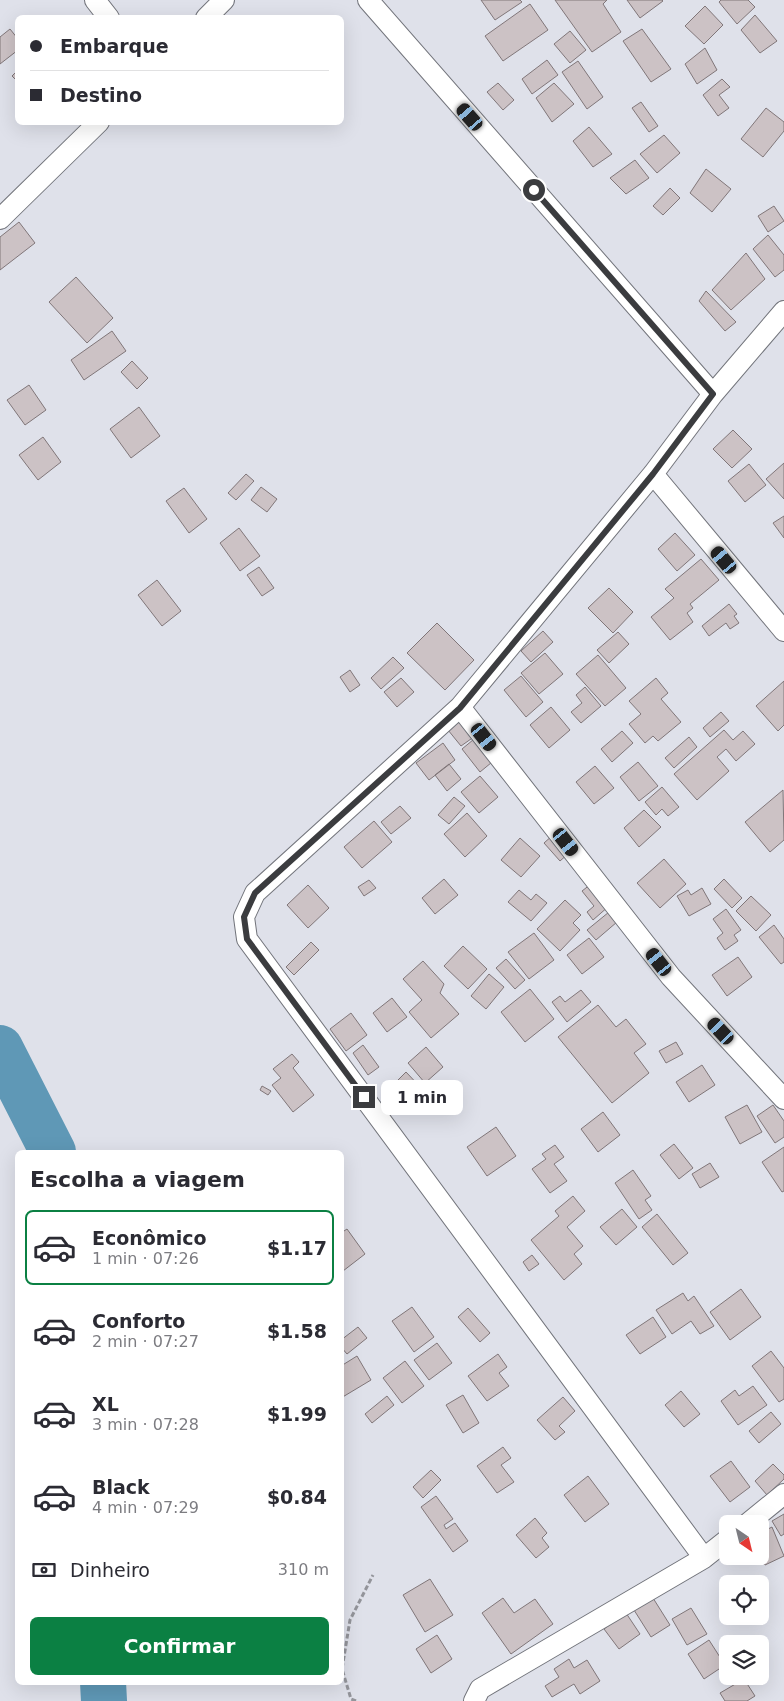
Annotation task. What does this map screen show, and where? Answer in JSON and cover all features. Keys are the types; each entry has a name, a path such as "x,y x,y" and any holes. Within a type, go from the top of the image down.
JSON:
{"street":[{"path":"95,0 107,15"},
{"path":"209,15 224,0"},
{"path":"368,0 713,394"},
{"path":"0,219 95,125"},
{"path":"704,1558 247,939 244,917 255,893 460,708 653,474 713,394 784,311"},
{"path":"653,474 784,631"},
{"path":"460,708 671,977 784,1099"},
{"path":"758,1515 784,1494"},
{"path":"474,1701 480,1689 704,1558 719,1546"}],"path":[{"path":"344,1657 350,1620 373,1575"},
{"path":"344,1676 351,1699 356,1701"}],"building":[{"path":"481,0 520,0 522,2 495,20"},
{"path":"555,0 607,0 603,4 621,32 592,52"},
{"path":"627,0 662,0 663,1 640,18"},
{"path":"721,0 748,0 755,7 737,24 719,2"},
{"path":"530,4 548,30 503,61 485,36"},
{"path":"705,6 723,25 704,44 685,26"},
{"path":"755,15 777,41 760,53 741,30"},
{"path":"10,29 15,35 15,52 0,64 0,37"},
{"path":"642,29 671,69 651,82 623,41"},
{"path":"570,31 586,50 570,63 554,44"},
{"path":"705,48 717,70 697,84 685,64"},
{"path":"547,60 558,75 532,94 522,79"},
{"path":"578,61 603,97 587,109 562,72"},
{"path":"722,79 730,87 719,95 729,108 718,116 703,95"},
{"path":"498,83 514,100 503,110 487,92"},
{"path":"554,83 574,104 552,122 536,98"},
{"path":"641,102 658,126 649,132 632,108"},
{"path":"766,108 784,122 784,131 763,157 741,139"},
{"path":"589,127 612,154 593,167 573,141"},
{"path":"664,135 680,153 657,173 640,154"},
{"path":"635,160 649,178 626,194 610,178"},
{"path":"706,169 731,189 712,212 690,193"},
{"path":"670,188 680,198 663,215 653,206"},
{"path":"774,206 784,221 768,232 758,216"},
{"path":"19,222 35,243 0,270 0,237"},
{"path":"768,235 784,255 784,270 775,277 753,249"},
{"path":"746,253 765,279 731,310 712,290"},
{"path":"76,277 113,318 87,343 49,302"},
{"path":"706,291 736,322 725,331 699,301"},
{"path":"112,331 126,351 84,380 71,360"},
{"path":"132,361 148,378 137,389 121,372"},
{"path":"29,385 46,410 25,425 7,400"},
{"path":"139,407 160,436 131,458 110,429"},
{"path":"733,430 752,449 732,468 713,449"},
{"path":"43,437 61,462 38,480 19,455"},
{"path":"784,463 784,499 766,479"},
{"path":"749,464 766,485 745,502 728,481"},
{"path":"246,474 254,481 236,500 228,493"},
{"path":"261,487 277,499 267,512 251,500"},
{"path":"184,488 207,519 189,533 166,501"},
{"path":"784,516 784,538 773,523"},
{"path":"239,528 260,556 240,571 220,543"},
{"path":"675,533 695,555 677,571 658,549"},
{"path":"701,559 719,580 690,604 693,608 687,613 693,622 670,640 651,617 674,598 665,589"},
{"path":"259,567 274,588 262,596 247,575"},
{"path":"157,580 181,611 162,626 138,595"},
{"path":"609,588 633,612 613,633 588,608"},
{"path":"729,604 737,614 734,616 739,623 730,629 726,623 709,636 702,626"},
{"path":"437,623 474,660 445,690 407,653"},
{"path":"543,631 553,642 531,662 521,651"},
{"path":"618,632 629,644 609,663 597,650"},
{"path":"545,653 563,674 539,694 521,673"},
{"path":"598,655 626,688 605,706 576,674"},
{"path":"393,657 404,668 381,689 371,678"},
{"path":"350,670 360,685 350,692 340,677"},
{"path":"521,676 543,702 526,717 504,690"},
{"path":"401,678 414,692 397,707 384,692"},
{"path":"656,678 668,693 661,699 681,722 658,741 653,736 645,743 629,724 641,714 629,701"},
{"path":"784,681 784,725 778,731 756,706"},
{"path":"585,687 601,706 581,723 571,712 582,703 576,695"},
{"path":"551,707 570,730 549,748 530,725"},
{"path":"721,712 729,721 710,737 703,728"},
{"path":"465,717 478,734 461,746 448,730"},
{"path":"724,730 733,740 743,731 755,744 736,761 726,749 717,757 729,771 697,800 674,774"},
{"path":"622,731 633,743 612,762 601,749"},
{"path":"479,735 497,758 480,772 462,749"},
{"path":"689,737 697,747 674,768 665,758"},
{"path":"443,743 455,760 429,780 416,763"},
{"path":"638,762 658,786 639,801 620,777"},
{"path":"449,764 461,779 447,791 435,775"},
{"path":"595,766 614,788 594,804 576,782"},
{"path":"480,776 498,797 479,813 461,792"},
{"path":"662,787 679,807 668,816 662,809 656,815 645,802"},
{"path":"783,790 784,840 770,852 745,822"},
{"path":"454,797 465,806 449,824 438,815"},
{"path":"400,806 411,818 391,834 381,822"},
{"path":"644,810 661,827 639,847 624,828"},
{"path":"467,813 487,836 465,857 444,834"},
{"path":"374,821 392,842 362,868 344,847"},
{"path":"553,835 569,853 560,861 544,843"},
{"path":"520,838 540,856 521,877 501,860"},
{"path":"664,859 686,884 660,908 637,883"},
{"path":"444,879 458,895 435,914 422,898"},
{"path":"724,879 742,898 732,908 714,889"},
{"path":"369,880 376,888 364,896 358,887"},
{"path":"591,884 609,906 593,920 587,912 594,906 582,891"},
{"path":"308,885 329,908 308,928 287,905"},
{"path":"702,888 711,904 689,916 677,896 688,890 691,895"},
{"path":"519,890 531,900 536,894 547,903 531,921 508,902"},
{"path":"751,896 771,915 756,931 736,911"},
{"path":"565,900 581,915 573,923 580,930 560,951 537,929"},
{"path":"726,909 741,930 734,935 738,941 725,950 717,938 723,933 713,919"},
{"path":"609,912 617,922 596,940 587,930"},
{"path":"774,925 784,939 784,962 781,964 759,937"},
{"path":"534,933 554,960 529,979 508,952"},
{"path":"589,938 604,957 582,974 567,955"},
{"path":"311,942 319,950 294,975 286,967"},
{"path":"463,946 487,969 468,989 444,966"},
{"path":"738,957 752,977 727,996 712,975"},
{"path":"506,959 525,980 515,989 496,968"},
{"path":"423,961 444,984 440,993 459,1014 431,1038 409,1012 422,1000 403,979"},
{"path":"489,974 504,987 486,1009 471,996"},
{"path":"530,989 554,1019 525,1042 501,1012"},
{"path":"581,990 591,1002 567,1022 552,1002 560,996 565,1002"},
{"path":"392,998 407,1017 387,1032 373,1013"},
{"path":"598,1005 616,1027 626,1019 646,1044 634,1053 649,1073 612,1103 558,1037"},
{"path":"351,1013 367,1035 346,1051 330,1029"},
{"path":"676,1042 683,1054 666,1063 659,1051"},
{"path":"363,1045 379,1067 368,1075 353,1053"},
{"path":"426,1047 443,1067 425,1083 408,1063"},
{"path":"292,1054 299,1062 293,1068 314,1095 293,1112 272,1085 281,1078 273,1069"},
{"path":"702,1065 715,1085 689,1102 676,1082"},
{"path":"406,1072 424,1091 399,1114 389,1103 397,1096 390,1088"},
{"path":"262,1086 271,1091 268,1095 260,1090"},
{"path":"747,1105 762,1132 740,1144 725,1117"},
{"path":"773,1105 784,1121 784,1137 775,1143 757,1116"},
{"path":"603,1112 620,1135 598,1152 581,1129"},
{"path":"496,1127 516,1156 487,1176 467,1147"},
{"path":"674,1144 693,1168 679,1179 660,1155"},
{"path":"555,1145 564,1157 554,1164 567,1181 550,1193 532,1169 546,1159 542,1154"},
{"path":"784,1147 784,1191 782,1192 762,1162"},
{"path":"710,1163 719,1177 700,1188 692,1174"},
{"path":"633,1170 651,1196 645,1200 652,1210 639,1219 615,1183"},
{"path":"573,1196 585,1211 567,1227 583,1246 574,1254 582,1264 564,1280 531,1240 559,1216 555,1211"},
{"path":"622,1209 637,1227 616,1245 600,1227"},
{"path":"657,1214 688,1253 673,1265 642,1227"},
{"path":"347,1229 365,1254 344,1270 344,1231"},
{"path":"532,1255 539,1264 529,1271 523,1262"},
{"path":"741,1289 761,1317 730,1340 710,1312"},
{"path":"683,1293 688,1301 694,1296 714,1326 700,1334 691,1321 672,1334 656,1310"},
{"path":"412,1307 434,1337 414,1352 392,1321"},
{"path":"468,1308 490,1333 480,1342 458,1317"},
{"path":"653,1317 666,1337 640,1354 626,1335"},
{"path":"358,1327 367,1338 347,1354 344,1350 344,1338"},
{"path":"437,1343 452,1363 429,1380 414,1360"},
{"path":"771,1351 784,1368 784,1399 779,1402 752,1366"},
{"path":"498,1354 507,1367 499,1373 509,1386 487,1401 468,1376"},
{"path":"357,1356 371,1380 344,1396 344,1364"},
{"path":"405,1361 424,1386 402,1403 383,1378"},
{"path":"753,1386 767,1405 738,1425 721,1401 735,1390 739,1396"},
{"path":"681,1391 700,1414 684,1427 665,1405"},
{"path":"463,1395 479,1423 463,1433 446,1405"},
{"path":"387,1396 394,1405 372,1423 365,1414"},
{"path":"563,1397 575,1411 559,1426 565,1432 555,1440 537,1420"},
{"path":"771,1412 781,1424 759,1443 749,1431"},
{"path":"503,1447 511,1458 501,1465 514,1482 497,1493 477,1466"},
{"path":"731,1461 750,1487 730,1502 710,1476"},
{"path":"773,1464 784,1475 784,1479 767,1495 755,1481"},
{"path":"431,1470 441,1480 423,1498 413,1487"},
{"path":"588,1476 609,1504 585,1522 564,1495"},
{"path":"436,1496 453,1519 444,1525 446,1529 455,1523 468,1541 453,1552 421,1507"},
{"path":"784,1514 784,1534 781,1536 772,1521"},
{"path":"535,1518 547,1533 542,1538 549,1547 536,1558 516,1535"},
{"path":"772,1527 784,1556 769,1563 769,1528"},
{"path":"430,1579 453,1615 425,1632 403,1595"},
{"path":"503,1598 514,1613 535,1599 553,1624 511,1654 482,1613"},
{"path":"653,1598 670,1625 651,1637 634,1610"},
{"path":"691,1608 707,1634 687,1645 672,1619"},
{"path":"626,1613 640,1634 619,1649 604,1629"},
{"path":"437,1635 452,1659 431,1673 416,1649"},
{"path":"709,1640 719,1656 719,1669 704,1679 688,1654"},
{"path":"569,1659 574,1668 587,1660 600,1681 580,1694 574,1684 552,1697 545,1686 559,1677 554,1669"},
{"path":"734,1685 748,1685 755,1696 747,1701 725,1701 720,1693"}],"waterway":[{"path":"0,1048 52,1150"},
{"path":"103,1685 104,1701"}],"route":[{"path":"364,1097 247,939 244,917 255,893 460,708 653,474 713,394 534,190"}]}
